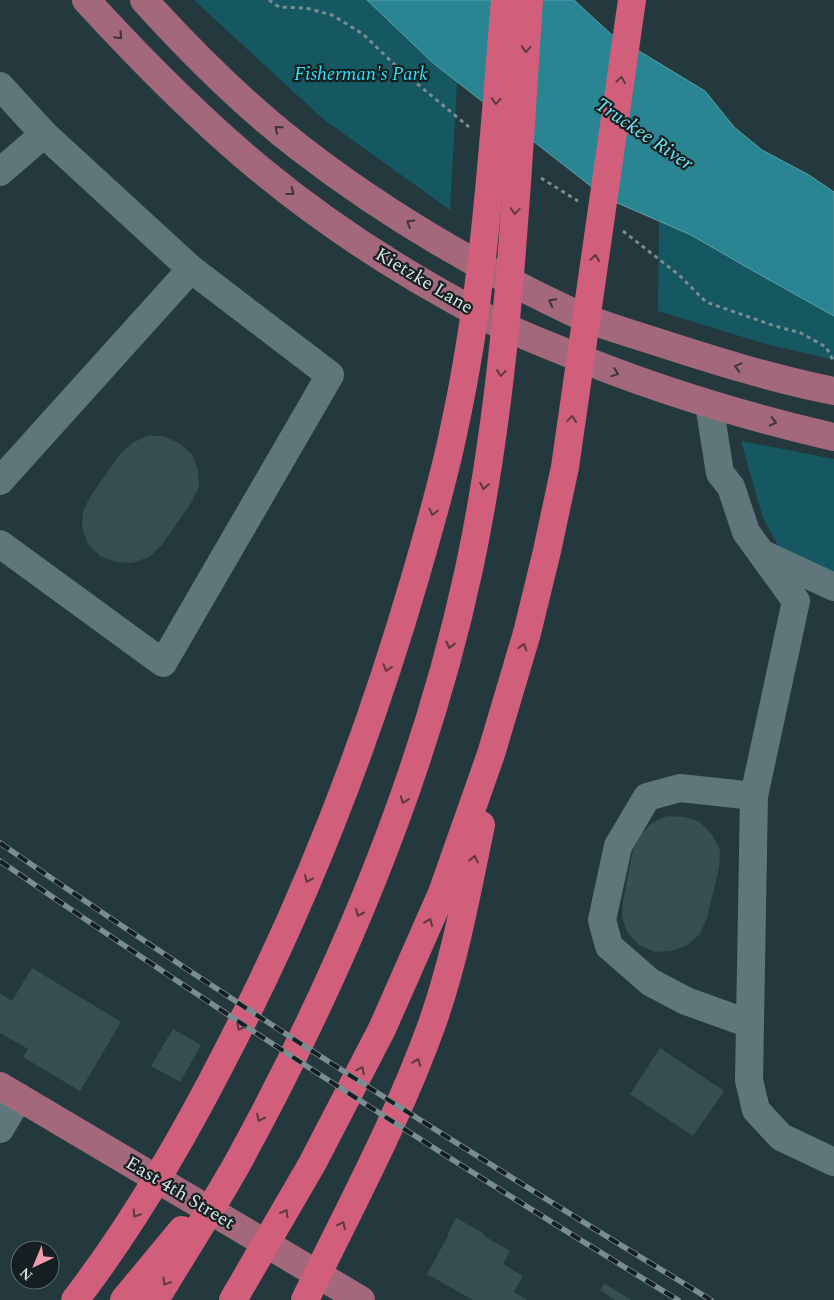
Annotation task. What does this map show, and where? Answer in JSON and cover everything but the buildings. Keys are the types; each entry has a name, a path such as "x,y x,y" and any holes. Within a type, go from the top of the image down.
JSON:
{"highway":[{"path":"75,1300 103,1264 144,1201 219,1068 273,960 328,834 402,619 430,525 454,431 468,353 480,275 488,197 504,0"},
{"path":"137,1296 236,1165 310,1021 346,945 378,868 422,746 444,669 469,568 492,438 504,349 529,0"},
{"path":"232,1300 284,1214 344,1105 382,1029 442,893 491,754 547,550 565,467 632,0"},
{"path":"305,1300 396,1113 432,1023 447,977 464,907 509,694"}],"main road":[{"name":"Kietzke Lane","path":"86,0 193,110 229,143 263,172 363,245 400,268 488,318 588,362 671,393 748,416 833,437"},
{"path":"144,0 202,61 298,147 352,186 436,240 576,314 702,357 785,380 834,391"},
{"name":"East 4th Street","path":"9,1091 361,1300"}],"street":[{"path":"0,86 44,134 191,268 330,375 163,663 0,544"},
{"path":"0,172 44,134"},
{"path":"0,481 191,268"},
{"path":"709,404 720,472 731,487 746,532 796,602 754,796 749,1080 756,1110 780,1137 834,1162"},
{"path":"761,553 834,587"},
{"path":"750,1024 686,1001 650,982 609,946 602,920 618,846 647,797 680,788 754,796"},
{"path":"0,1129 9,1091"}],"path":[{"path":"269,0 279,7 306,8 332,15 363,34 396,66 473,131"},
{"path":"533,173 580,202"},
{"path":"617,226 678,275 706,302 801,333 826,347 834,362"}],"green space":[{"name":"Fisherman's Park","path":"194,0 367,0 433,63 457,82 450,210 323,119"},
{"path":"659,221 691,235 834,316 834,360 766,344 658,311"},
{"path":"741,441 834,459 834,574 786,560 763,518"}],"water":[{"name":"Truckee River","path":"367,0 574,0 611,34 705,91 734,127 762,150 809,175 834,192 834,316 691,235 606,198 433,63"}],"railway":[{"path":"0,843 87,903 352,1077 531,1190 711,1300"},
{"path":"0,861 336,1085 678,1300"}]}
